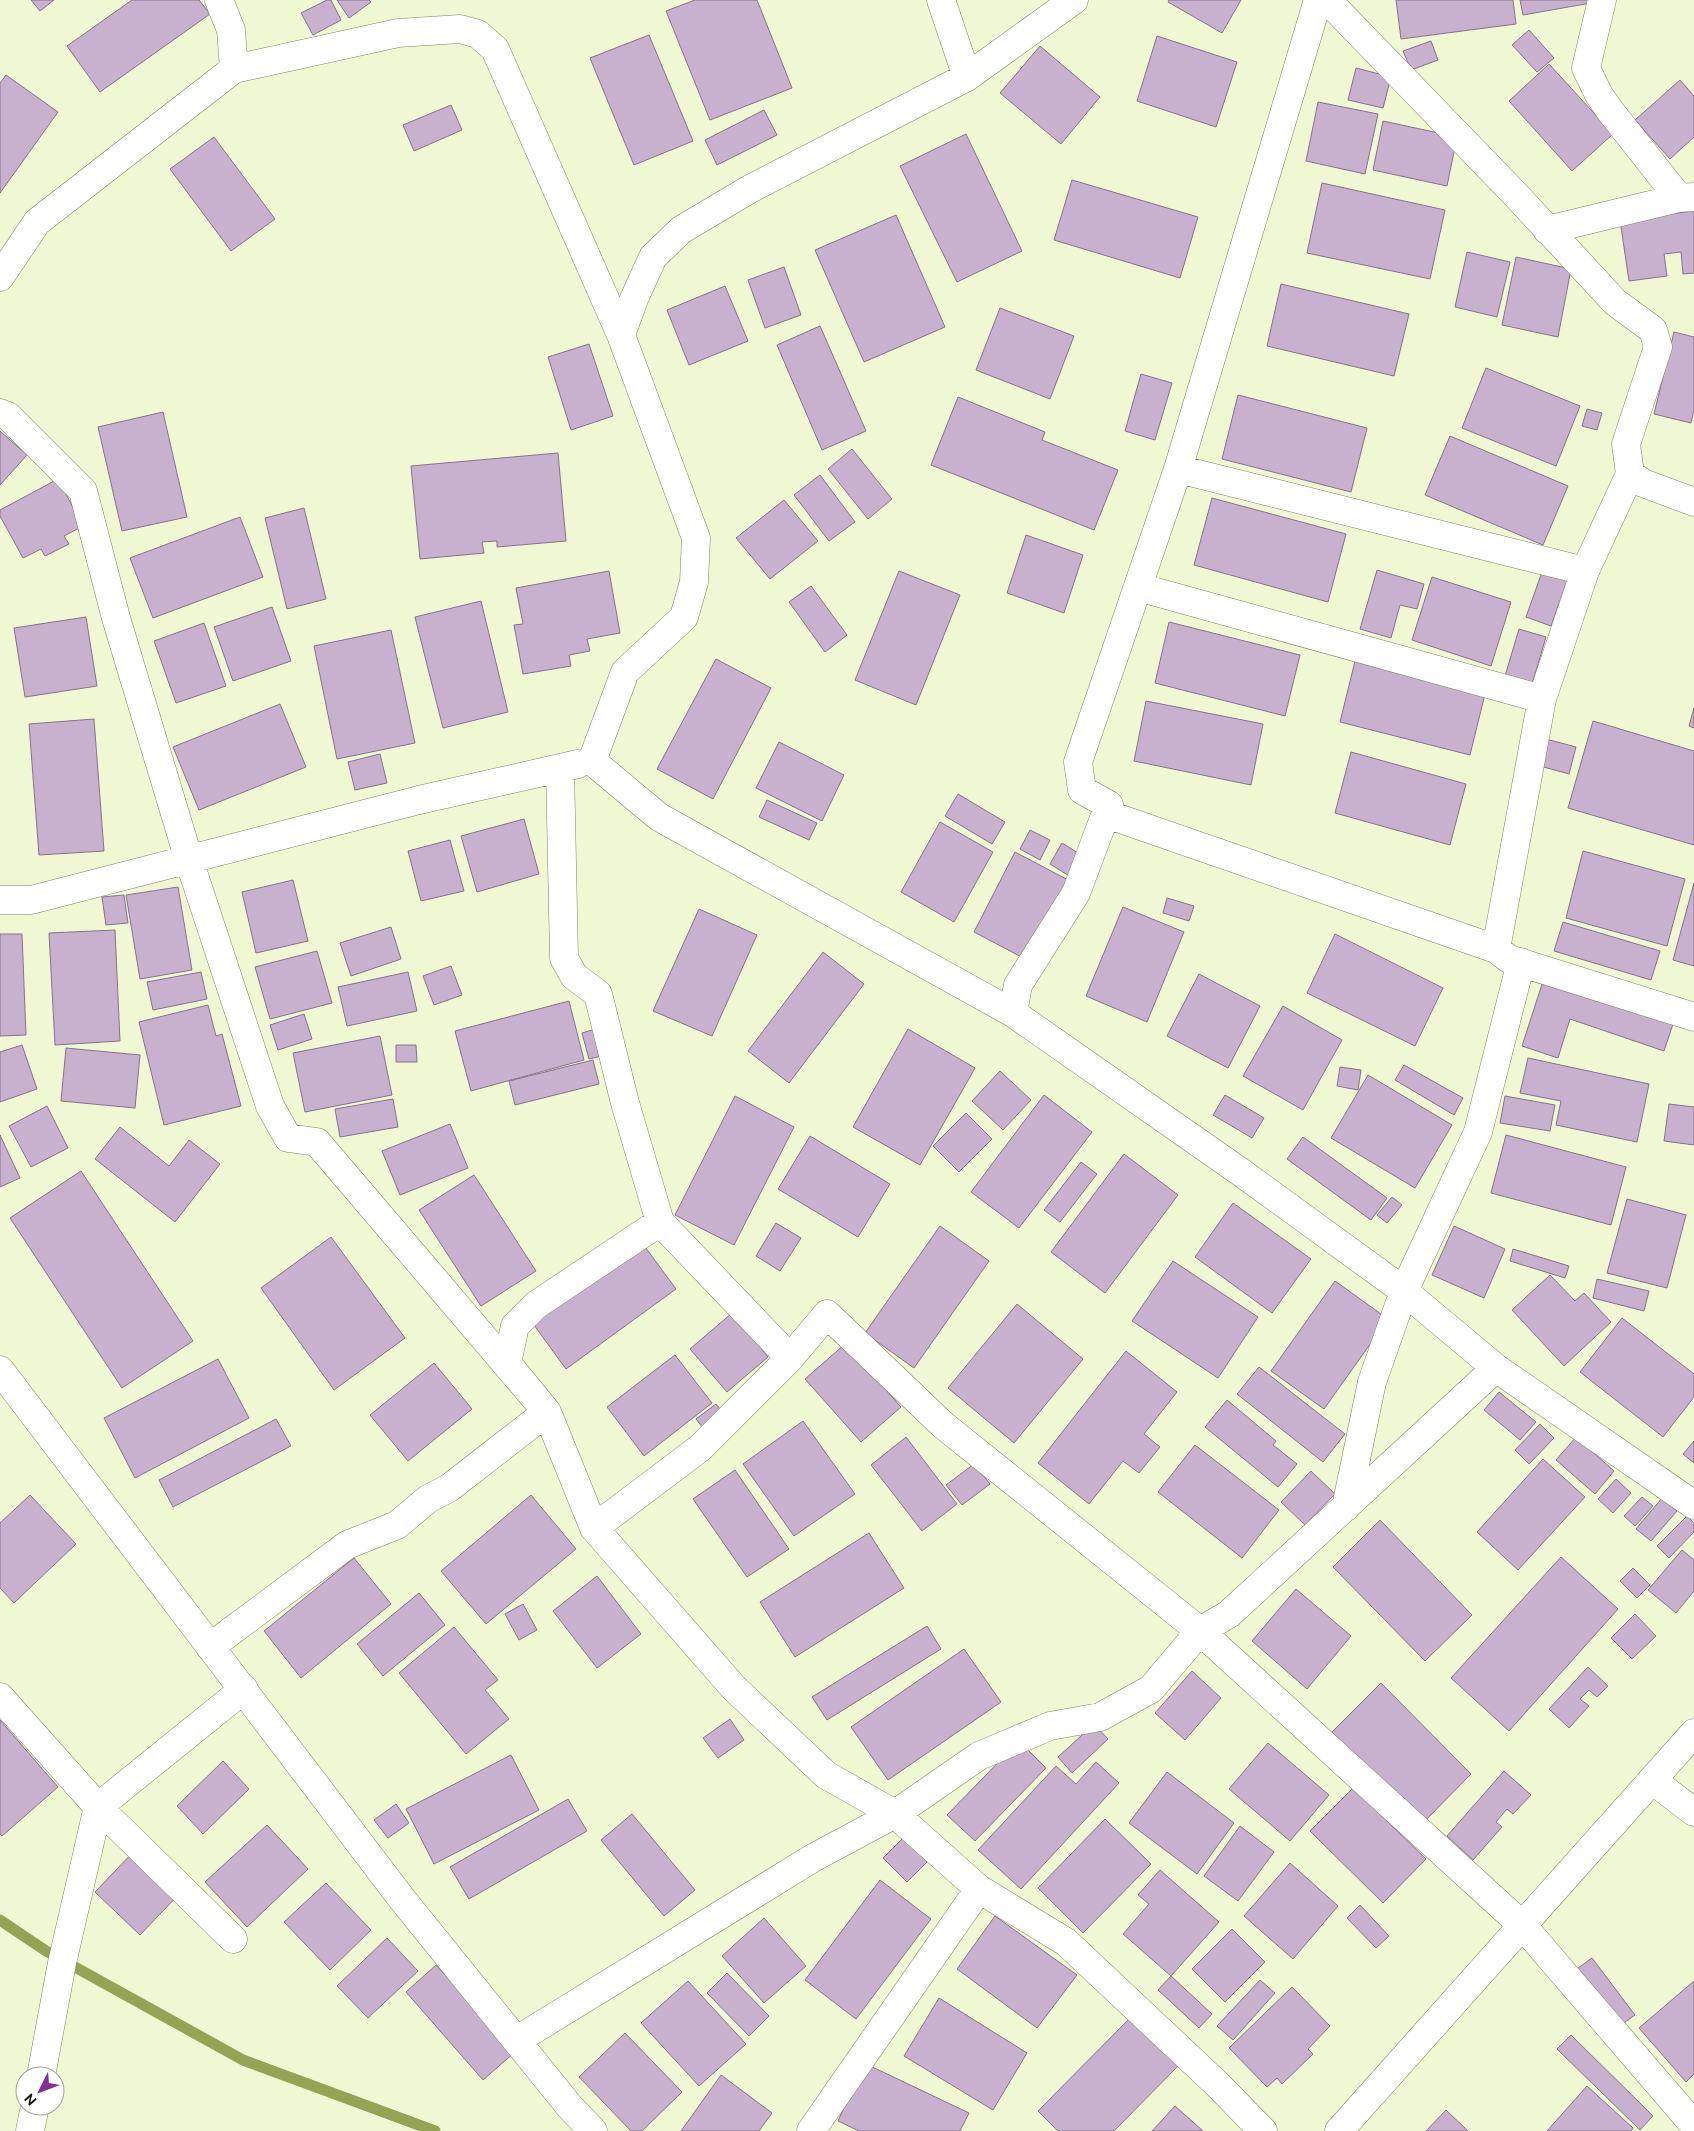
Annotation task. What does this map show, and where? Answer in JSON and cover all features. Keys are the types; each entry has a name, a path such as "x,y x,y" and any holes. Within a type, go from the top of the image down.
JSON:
{"street":[{"path":"218,0 231,30 234,69"},
{"path":"941,0 967,77"},
{"path":"621,335 634,299 653,257 681,230 750,188 967,77 1074,0"},
{"path":"1318,0 1178,469 1078,762 1082,790 1109,805 1112,816 1496,949 1509,960 1521,962 1694,1018"},
{"path":"1327,0 1615,302 1653,330 1658,347 1626,444 1630,474 1586,570 1542,699 1496,949"},
{"path":"1548,230 1686,198 1611,112 1599,95 1586,68 1602,0"},
{"path":"0,277 37,222 234,69 398,33 460,29 478,34 495,48 621,335 696,538 694,582 684,617 625,672 592,761"},
{"path":"0,413 8,416 83,491 116,618 189,860 270,1106 288,1138 317,1142 547,1412"},
{"path":"1178,469 1586,570"},
{"path":"1630,474 1643,483 1694,502"},
{"path":"1138,587 1542,699"},
{"path":"0,900 31,900 419,800 592,761"},
{"path":"592,761 659,817 1013,1013 1250,1179 1404,1291 1496,1368 1694,1505"},
{"path":"560,768 564,958 574,976 598,994 625,1104 660,1222 790,1358"},
{"path":"1013,1013 1018,985 1076,893 1109,805"},
{"path":"1346,1507 1372,1382 1404,1291 1478,1132 1521,962"},
{"path":"660,1222 536,1305 515,1326 507,1363 547,1412 594,1528 734,1688 826,1775 895,1814 979,1889 1066,1942 1217,2084 1263,2131"},
{"path":"594,1528 700,1448 790,1358 827,1314 944,1425 1200,1631 1522,1925 1694,2125"},
{"path":"517,2040 813,1858 895,1814 979,1756 1050,1726 1100,1716 1151,1689 1200,1631 1229,1614 1496,1368"},
{"path":"0,1370 402,1899 570,2107 593,2131"},
{"path":"210,1647 347,1545 397,1525 428,1499 449,1488 547,1412"},
{"path":"43,2066 62,1963 98,1807 244,1690"},
{"path":"0,1697 98,1807 233,1939"},
{"path":"1339,2131 1694,1733"},
{"path":"1652,1780 1694,1812"},
{"path":"811,2131 979,1889"},
{"path":"30,2131 33,2116"}],"building":[{"path":"31,0 54,0 40,11"},
{"path":"132,0 199,0 210,14 100,92 67,46"},
{"path":"327,0 331,0 341,20 313,35 301,13"},
{"path":"337,0 369,0 371,2 349,18"},
{"path":"695,0 757,0 792,88 710,120 666,11"},
{"path":"1169,0 1241,0 1222,33 1168,2"},
{"path":"1396,0 1513,0 1516,24 1401,39"},
{"path":"1520,0 1590,0 1591,3 1523,15"},
{"path":"1529,30 1554,58 1537,72 1512,45"},
{"path":"649,35 693,141 634,165 590,58"},
{"path":"1157,36 1237,62 1216,127 1137,101"},
{"path":"1431,41 1438,60 1411,70 1403,51"},
{"path":"1040,46 1100,97 1061,144 1000,93"},
{"path":"1549,64 1613,134 1572,171 1509,101"},
{"path":"1356,68 1391,77 1383,108 1348,100"},
{"path":"6,75 58,112 0,193 0,83"},
{"path":"1680,80 1694,96 1694,137 1670,159 1635,120"},
{"path":"1318,102 1378,114 1365,174 1306,161"},
{"path":"451,105 462,130 414,151 403,125"},
{"path":"764,110 777,135 717,165 705,140"},
{"path":"1383,121 1457,137 1447,186 1373,170"},
{"path":"966,134 1022,251 957,282 900,166"},
{"path":"214,137 275,219 231,251 170,169"},
{"path":"1072,180 1198,217 1180,278 1054,240"},
{"path":"1322,183 1445,210 1430,279 1307,253"},
{"path":"1694,211 1694,273 1683,274 1681,252 1664,254 1667,276 1629,281 1620,220"},
{"path":"896,215 945,327 864,362 815,250"},
{"path":"1467,252 1510,262 1497,317 1455,307"},
{"path":"1516,257 1571,269 1558,337 1502,325"},
{"path":"784,267 801,315 765,328 748,280"},
{"path":"1281,284 1409,314 1394,376 1267,346"},
{"path":"725,286 748,341 689,365 667,310"},
{"path":"1000,308 1074,336 1050,399 976,370"},
{"path":"820,326 866,431 822,450 777,345"},
{"path":"1674,332 1694,337 1694,410 1691,423 1654,414"},
{"path":"589,344 613,416 571,430 548,357"},
{"path":"1486,368 1580,406 1556,466 1462,428"},
{"path":"1141,374 1172,383 1155,440 1125,431"},
{"path":"1238,395 1367,428 1351,492 1222,459"},
{"path":"958,397 1045,432 1042,440 1118,470 1094,530 931,465"},
{"path":"1587,409 1602,413 1597,430 1582,426"},
{"path":"163,412 187,517 122,531 98,427"},
{"path":"0,431 27,455 0,485"},
{"path":"1450,436 1568,486 1543,545 1425,495"},
{"path":"852,449 892,499 868,519 828,469"},
{"path":"558,453 566,541 497,547 497,541 482,542 484,553 420,559 411,466"},
{"path":"820,475 855,522 829,541 794,495"},
{"path":"58,479 83,526 64,536 69,544 45,556 41,549 23,558 0,516 0,510"},
{"path":"1212,498 1346,534 1328,602 1194,565"},
{"path":"784,500 818,541 770,579 736,538"},
{"path":"304,508 326,599 287,609 265,518"},
{"path":"240,517 263,577 153,618 130,558"},
{"path":"1026,535 1083,555 1064,613 1007,593"},
{"path":"1377,570 1424,584 1417,609 1400,605 1391,638 1360,629"},
{"path":"609,571 620,633 587,639 590,651 569,655 571,666 523,674 514,625 523,624 516,588"},
{"path":"899,571 960,595 916,705 855,680"},
{"path":"1542,572 1567,581 1551,626 1526,617"},
{"path":"1432,577 1511,602 1491,666 1412,640"},
{"path":"811,586 847,635 825,652 789,602"},
{"path":"481,601 508,712 443,728 415,617"},
{"path":"272,607 291,661 233,681 214,627"},
{"path":"86,617 97,686 25,697 14,628"},
{"path":"1169,622 1300,655 1285,716 1155,683"},
{"path":"204,623 226,686 176,703 154,641"},
{"path":"1519,629 1546,637 1532,684 1505,676"},
{"path":"391,630 415,743 337,759 314,646"},
{"path":"1356,657 1486,690 1470,755 1340,722"},
{"path":"716,659 771,688 713,799 657,769"},
{"path":"1146,701 1263,724 1251,785 1134,761"},
{"path":"280,704 306,767 199,810 173,747"},
{"path":"1694,708 1694,728 1689,726"},
{"path":"94,719 104,851 39,855 29,724"},
{"path":"1593,721 1694,751 1694,845 1568,808"},
{"path":"1546,739 1576,747 1569,774 1540,766"},
{"path":"779,742 844,775 822,821 756,788"},
{"path":"1351,752 1466,784 1450,845 1335,813"},
{"path":"380,754 387,783 355,790 348,762"},
{"path":"958,794 1005,822 992,844 945,816"},
{"path":"767,800 817,823 809,840 759,817"},
{"path":"524,819 539,874 477,892 461,836"},
{"path":"940,822 993,852 954,922 901,892"},
{"path":"1030,830 1050,840 1040,860 1020,849"},
{"path":"450,840 464,891 421,901 408,851"},
{"path":"1062,843 1086,858 1074,879 1050,864"},
{"path":"1583,851 1685,879 1667,946 1566,918"},
{"path":"1015,852 1072,882 1031,962 974,932"},
{"path":"293,880 308,941 256,953 242,892"},
{"path":"1694,883 1694,966 1673,960"},
{"path":"178,887 192,970 140,979 126,895"},
{"path":"124,895 128,923 106,925 102,897"},
{"path":"1167,898 1194,906 1189,921 1163,913"},
{"path":"1123,907 1184,932 1147,1022 1086,996"},
{"path":"699,909 757,935 712,1036 653,1011"},
{"path":"1563,922 1660,951 1651,980 1554,951"},
{"path":"391,927 401,959 351,976 340,943"},
{"path":"115,930 120,1041 55,1045 49,933"},
{"path":"0,934 22,934 26,1035 0,1036"},
{"path":"1335,934 1443,988 1415,1046 1307,993"},
{"path":"317,951 332,1003 270,1019 255,967"},
{"path":"823,952 864,984 789,1083 748,1051"},
{"path":"451,966 462,995 434,1005 423,976"},
{"path":"201,972 207,999 153,1010 147,982"},
{"path":"408,972 417,1011 347,1026 338,987"},
{"path":"1199,974 1260,1006 1228,1068 1167,1036"},
{"path":"1545,975 1675,1018 1664,1051 1570,1019 1558,1058 1522,1046"},
{"path":"569,1001 584,1060 471,1091 455,1031"},
{"path":"208,1005 216,1036 222,1034 241,1106 164,1125 139,1022"},
{"path":"1283,1006 1342,1040 1303,1110 1243,1076"},
{"path":"304,1014 312,1039 278,1050 270,1025"},
{"path":"602,1027 610,1054 589,1059 582,1033"},
{"path":"908,1029 975,1068 920,1165 853,1127"},
{"path":"380,1036 392,1095 305,1112 293,1053"},
{"path":"22,1045 37,1089 0,1102 0,1052"},
{"path":"396,1045 416,1045 417,1062 396,1062"},
{"path":"66,1048 140,1055 135,1108 61,1101"},
{"path":"1528,1058 1649,1084 1637,1142 1556,1125 1561,1101 1520,1093"},
{"path":"593,1060 599,1084 515,1105 509,1081"},
{"path":"1404,1065 1463,1098 1454,1115 1395,1080"},
{"path":"1340,1067 1361,1070 1358,1090 1337,1086"},
{"path":"1000,1071 1031,1100 1003,1130 972,1101"},
{"path":"1368,1075 1452,1125 1415,1188 1331,1138"},
{"path":"1044,1095 1092,1132 1019,1228 971,1192"},
{"path":"1225,1095 1264,1118 1252,1138 1213,1115"},
{"path":"735,1096 794,1127 734,1245 675,1215"},
{"path":"1505,1096 1555,1105 1550,1131 1500,1123"},
{"path":"393,1099 398,1127 340,1137 335,1109"},
{"path":"1669,1104 1694,1107 1694,1145 1664,1141"},
{"path":"47,1106 68,1148 31,1167 9,1126"},
{"path":"966,1113 992,1139 959,1172 933,1146"},
{"path":"450,1124 468,1168 400,1195 382,1151"},
{"path":"120,1127 169,1166 189,1140 220,1164 175,1222 95,1159"},
{"path":"0,1135 20,1178 0,1187"},
{"path":"1506,1135 1626,1167 1611,1225 1491,1193"},
{"path":"810,1136 890,1184 858,1237 778,1189"},
{"path":"1303,1137 1387,1198 1371,1220 1287,1159"},
{"path":"1124,1154 1178,1195 1105,1293 1051,1252"},
{"path":"1081,1162 1097,1174 1060,1222 1044,1210"},
{"path":"81,1171 193,1341 122,1388 10,1218"},
{"path":"474,1175 536,1271 481,1306 419,1210"},
{"path":"1392,1197 1402,1205 1387,1223 1377,1215"},
{"path":"1627,1199 1686,1215 1667,1288 1607,1273"},
{"path":"1233,1203 1311,1259 1272,1313 1195,1257"},
{"path":"776,1223 801,1238 780,1271 756,1256"},
{"path":"940,1226 989,1261 914,1368 865,1333"},
{"path":"1454,1226 1505,1249 1484,1298 1432,1275"},
{"path":"331,1237 405,1338 334,1390 261,1288"},
{"path":"640,1240 676,1289 566,1369 531,1321"},
{"path":"1513,1249 1569,1266 1565,1278 1510,1261"},
{"path":"1173,1261 1258,1317 1218,1378 1132,1321"},
{"path":"1550,1275 1575,1301 1584,1293 1611,1322 1564,1366 1512,1310"},
{"path":"1597,1279 1649,1291 1644,1311 1593,1298"},
{"path":"1335,1281 1388,1319 1324,1409 1271,1371"},
{"path":"1017,1304 1083,1359 1014,1443 948,1388"},
{"path":"732,1313 768,1357 727,1392 690,1349"},
{"path":"1622,1318 1694,1374 1694,1397 1663,1437 1580,1372"},
{"path":"845,1344 901,1407 861,1442 805,1379"},
{"path":"1126,1351 1177,1392 1144,1434 1160,1447 1139,1473 1123,1461 1089,1504 1038,1463"},
{"path":"675,1355 712,1403 644,1456 607,1407"},
{"path":"218,1359 249,1418 135,1478 104,1418"},
{"path":"434,1363 472,1409 408,1461 370,1415"},
{"path":"1259,1367 1345,1434 1323,1462 1237,1394"},
{"path":"1499,1392 1536,1422 1520,1440 1484,1410"},
{"path":"1227,1400 1276,1441 1273,1445 1297,1464 1278,1487 1205,1427"},
{"path":"716,1404 727,1417 706,1432 696,1419"},
{"path":"276,1419 291,1446 173,1507 159,1480"},
{"path":"803,1421 855,1494 794,1536 743,1464"},
{"path":"1540,1424 1554,1438 1529,1464 1515,1450"},
{"path":"906,1437 957,1504 922,1531 871,1465"},
{"path":"1576,1437 1614,1471 1595,1494 1556,1460"},
{"path":"1694,1441 1694,1463 1683,1454"},
{"path":"1195,1445 1279,1510 1242,1558 1158,1492"},
{"path":"1543,1459 1585,1497 1518,1570 1477,1532"},
{"path":"974,1464 990,1484 962,1505 946,1485"},
{"path":"735,1470 789,1549 747,1577 693,1499"},
{"path":"1311,1471 1335,1494 1305,1525 1281,1502"},
{"path":"1616,1479 1631,1493 1613,1513 1598,1499"},
{"path":"30,1495 76,1544 14,1603 0,1588 0,1523"},
{"path":"531,1495 576,1549 486,1624 441,1571"},
{"path":"1642,1497 1653,1506 1635,1526 1624,1516"},
{"path":"1662,1498 1677,1511 1651,1541 1636,1529"},
{"path":"1687,1516 1694,1523 1694,1532 1669,1558 1657,1546"},
{"path":"1380,1520 1472,1615 1425,1661 1333,1567"},
{"path":"869,1533 904,1588 795,1657 760,1602"},
{"path":"1682,1550 1694,1560 1694,1591 1676,1613 1648,1590"},
{"path":"1561,1557 1618,1609 1509,1731 1451,1678"},
{"path":"354,1558 391,1604 301,1678 264,1631"},
{"path":"1633,1568 1650,1585 1637,1598 1620,1581"},
{"path":"597,1576 641,1634 597,1668 553,1611"},
{"path":"1296,1589 1351,1636 1307,1689 1252,1641"},
{"path":"419,1593 445,1625 383,1676 357,1644"},
{"path":"523,1604 537,1630 519,1640 505,1614"},
{"path":"1635,1614 1656,1636 1632,1659 1611,1638"},
{"path":"927,1626 941,1649 827,1720 812,1697"},
{"path":"454,1627 498,1680 485,1690 509,1719 466,1754 399,1673"},
{"path":"964,1649 1001,1702 888,1780 851,1727"},
{"path":"1588,1667 1608,1686 1597,1697 1589,1690 1580,1699 1589,1706 1569,1728 1549,1709"},
{"path":"1192,1671 1221,1698 1185,1740 1155,1713"},
{"path":"1381,1683 1471,1774 1423,1823 1332,1732"},
{"path":"730,1719 744,1740 718,1758 703,1738"},
{"path":"0,1720 58,1787 2,1836 0,1834"},
{"path":"1094,1724 1108,1739 1072,1773 1058,1757"},
{"path":"1019,1741 1046,1768 975,1841 947,1815"},
{"path":"1268,1743 1329,1795 1290,1841 1229,1789"},
{"path":"511,1755 539,1810 434,1864 406,1809"},
{"path":"223,1761 249,1789 203,1834 177,1806"},
{"path":"1096,1762 1119,1783 1021,1889 978,1850 1056,1766 1076,1784"},
{"path":"1504,1771 1531,1795 1513,1814 1507,1809 1496,1822 1502,1827 1473,1860 1447,1836"},
{"path":"1167,1772 1234,1823 1197,1874 1129,1823"},
{"path":"1353,1788 1426,1859 1383,1903 1310,1831"},
{"path":"568,1799 587,1831 469,1899 450,1867"},
{"path":"396,1804 409,1823 388,1838 374,1820"},
{"path":"632,1814 695,1890 664,1916 601,1840"},
{"path":"1105,1819 1151,1864 1083,1933 1038,1888"},
{"path":"267,1825 308,1869 247,1927 205,1882"},
{"path":"1240,1826 1274,1852 1238,1901 1204,1876"},
{"path":"903,1838 927,1862 907,1882 883,1858"},
{"path":"137,1848 182,1891 140,1935 95,1892"},
{"path":"1290,1863 1338,1906 1293,1959 1244,1916"},
{"path":"1160,1870 1219,1922 1171,1976 1123,1934 1149,1904 1138,1895"},
{"path":"880,1880 931,1919 856,2019 805,1980"},
{"path":"326,1883 371,1930 330,1970 284,1922"},
{"path":"1360,1905 1389,1936 1376,1948 1347,1918"},
{"path":"995,1916 1077,1975 1037,2028 957,1969"},
{"path":"764,1918 806,1966 764,2003 722,1956"},
{"path":"1232,1929 1265,1962 1225,2002 1192,1969"},
{"path":"387,1938 418,1971 368,2018 337,1986"},
{"path":"1592,1958 1635,2015 1617,2028 1574,1971"},
{"path":"436,1965 515,2052 483,2080 406,1992"},
{"path":"727,1973 769,2016 749,2036 707,1993"},
{"path":"1171,1976 1212,2014 1199,2028 1158,1990"},
{"path":"1260,1980 1275,1993 1233,2040 1217,2026"},
{"path":"688,1981 746,2044 699,2086 641,2023"},
{"path":"1694,1981 1694,2074 1686,2082 1639,2028"},
{"path":"1292,1987 1330,2026 1308,2049 1313,2054 1282,2084 1277,2078 1267,2087 1229,2048"},
{"path":"939,1998 1027,2053 993,2110 904,2056"},
{"path":"1133,2015 1181,2063 1114,2131 1058,2131 1038,2111"},
{"path":"625,2033 682,2092 642,2131 631,2131 579,2077"},
{"path":"1571,2035 1653,2116 1640,2130 1557,2049"},
{"path":"864,2063 969,2113 960,2131 859,2131 838,2121"},
{"path":"721,2075 772,2113 759,2131 681,2131"},
{"path":"1587,2086 1633,2128 1631,2131 1547,2131"},
{"path":"1175,2106 1203,2131 1152,2131"},
{"path":"1446,2110 1468,2131 1426,2131"}],"waterway":[{"path":"0,1920 46,1951 243,2060 435,2131"}]}
